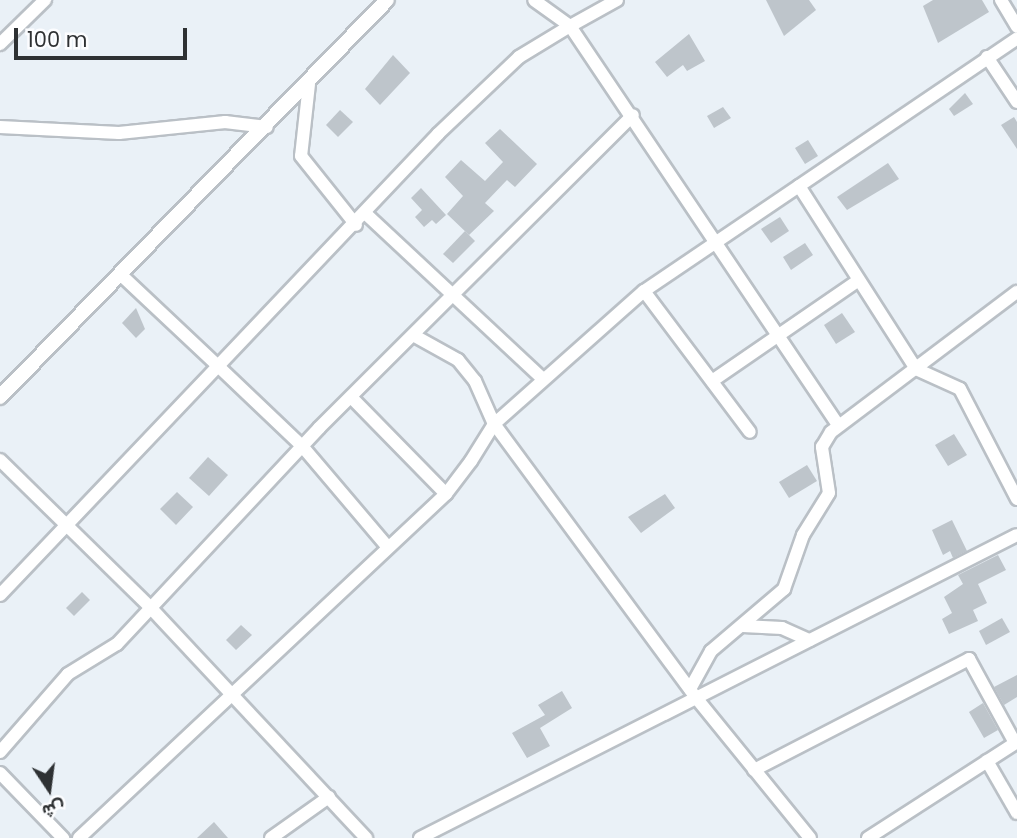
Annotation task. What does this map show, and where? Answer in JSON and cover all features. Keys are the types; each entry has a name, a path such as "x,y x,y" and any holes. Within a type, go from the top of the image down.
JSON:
{"street":[{"path":"0,44 45,0"},
{"path":"0,397 309,84 387,0"},
{"path":"534,0 570,26 719,241 837,425"},
{"path":"1001,0 1017,27"},
{"path":"0,595 69,527 218,366 489,85 570,26 610,2"},
{"path":"79,838 231,697 386,545 446,494 494,424 541,377 644,291 1017,38"},
{"path":"987,57 1017,102"},
{"path":"309,84 301,156 356,225"},
{"path":"0,752 68,674 117,644 302,446 633,115"},
{"path":"0,127 119,133 225,122 267,127"},
{"path":"799,186 916,369 960,389 1017,499"},
{"path":"366,214 541,377"},
{"path":"121,275 302,446 386,545"},
{"path":"712,381 859,280"},
{"path":"644,291 750,432"},
{"path":"694,694 711,651 784,589 803,535 829,493 822,447 837,425 1017,292"},
{"path":"413,335 468,370 494,424 694,694 805,836"},
{"path":"352,398 446,494"},
{"path":"0,460 149,607 366,838"},
{"path":"420,838 694,694 809,640 1017,535"},
{"path":"743,626 782,628 809,640"},
{"path":"754,770 969,659 1016,742 868,838"},
{"path":"987,761 1017,813"},
{"path":"0,774 63,838"},
{"path":"271,838 328,797"}],"building":[{"path":"766,0 809,0 816,10 784,36"},
{"path":"933,0 982,0 989,12 938,43 923,6"},
{"path":"689,34 705,61 687,71 683,65 667,77 655,62"},
{"path":"393,55 410,73 380,105 365,89"},
{"path":"965,93 973,104 954,116 949,109"},
{"path":"723,107 731,118 714,128 707,116"},
{"path":"340,110 353,122 338,137 326,125"},
{"path":"1014,117 1017,122 1017,149 1001,125"},
{"path":"500,129 537,164 515,187 507,180 485,203 494,211 469,235 447,214 463,196 445,177 461,160 485,181 503,162 485,143"},
{"path":"808,140 818,156 805,164 795,148"},
{"path":"888,163 899,179 847,210 837,197"},
{"path":"421,188 446,215 436,224 432,220 424,227 415,217 422,210 411,198"},
{"path":"780,217 789,231 771,243 761,229"},
{"path":"465,231 475,241 453,263 443,254"},
{"path":"805,243 813,255 791,270 783,257"},
{"path":"136,308 145,329 136,338 122,323"},
{"path":"842,313 855,332 836,344 824,325"},
{"path":"954,434 967,455 948,466 935,445"},
{"path":"208,457 228,475 209,496 189,478"},
{"path":"807,465 817,481 789,498 779,482"},
{"path":"177,492 193,507 176,525 160,509"},
{"path":"665,494 675,508 641,533 628,517"},
{"path":"952,520 967,551 953,558 950,551 943,555 932,530"},
{"path":"998,555 1006,570 978,584 987,603 973,610 978,621 949,634 942,619 952,613 944,597 963,584 958,575"},
{"path":"82,592 90,600 74,616 66,608"},
{"path":"1002,618 1010,632 986,645 979,631"},
{"path":"241,625 252,635 236,650 226,640"},
{"path":"1017,675 1017,697 1004,705 994,687"},
{"path":"562,691 572,708 540,728 550,746 527,758 512,733 545,715 538,705"},
{"path":"983,703 998,730 984,738 969,712"},
{"path":"214,822 228,838 197,838"}]}
